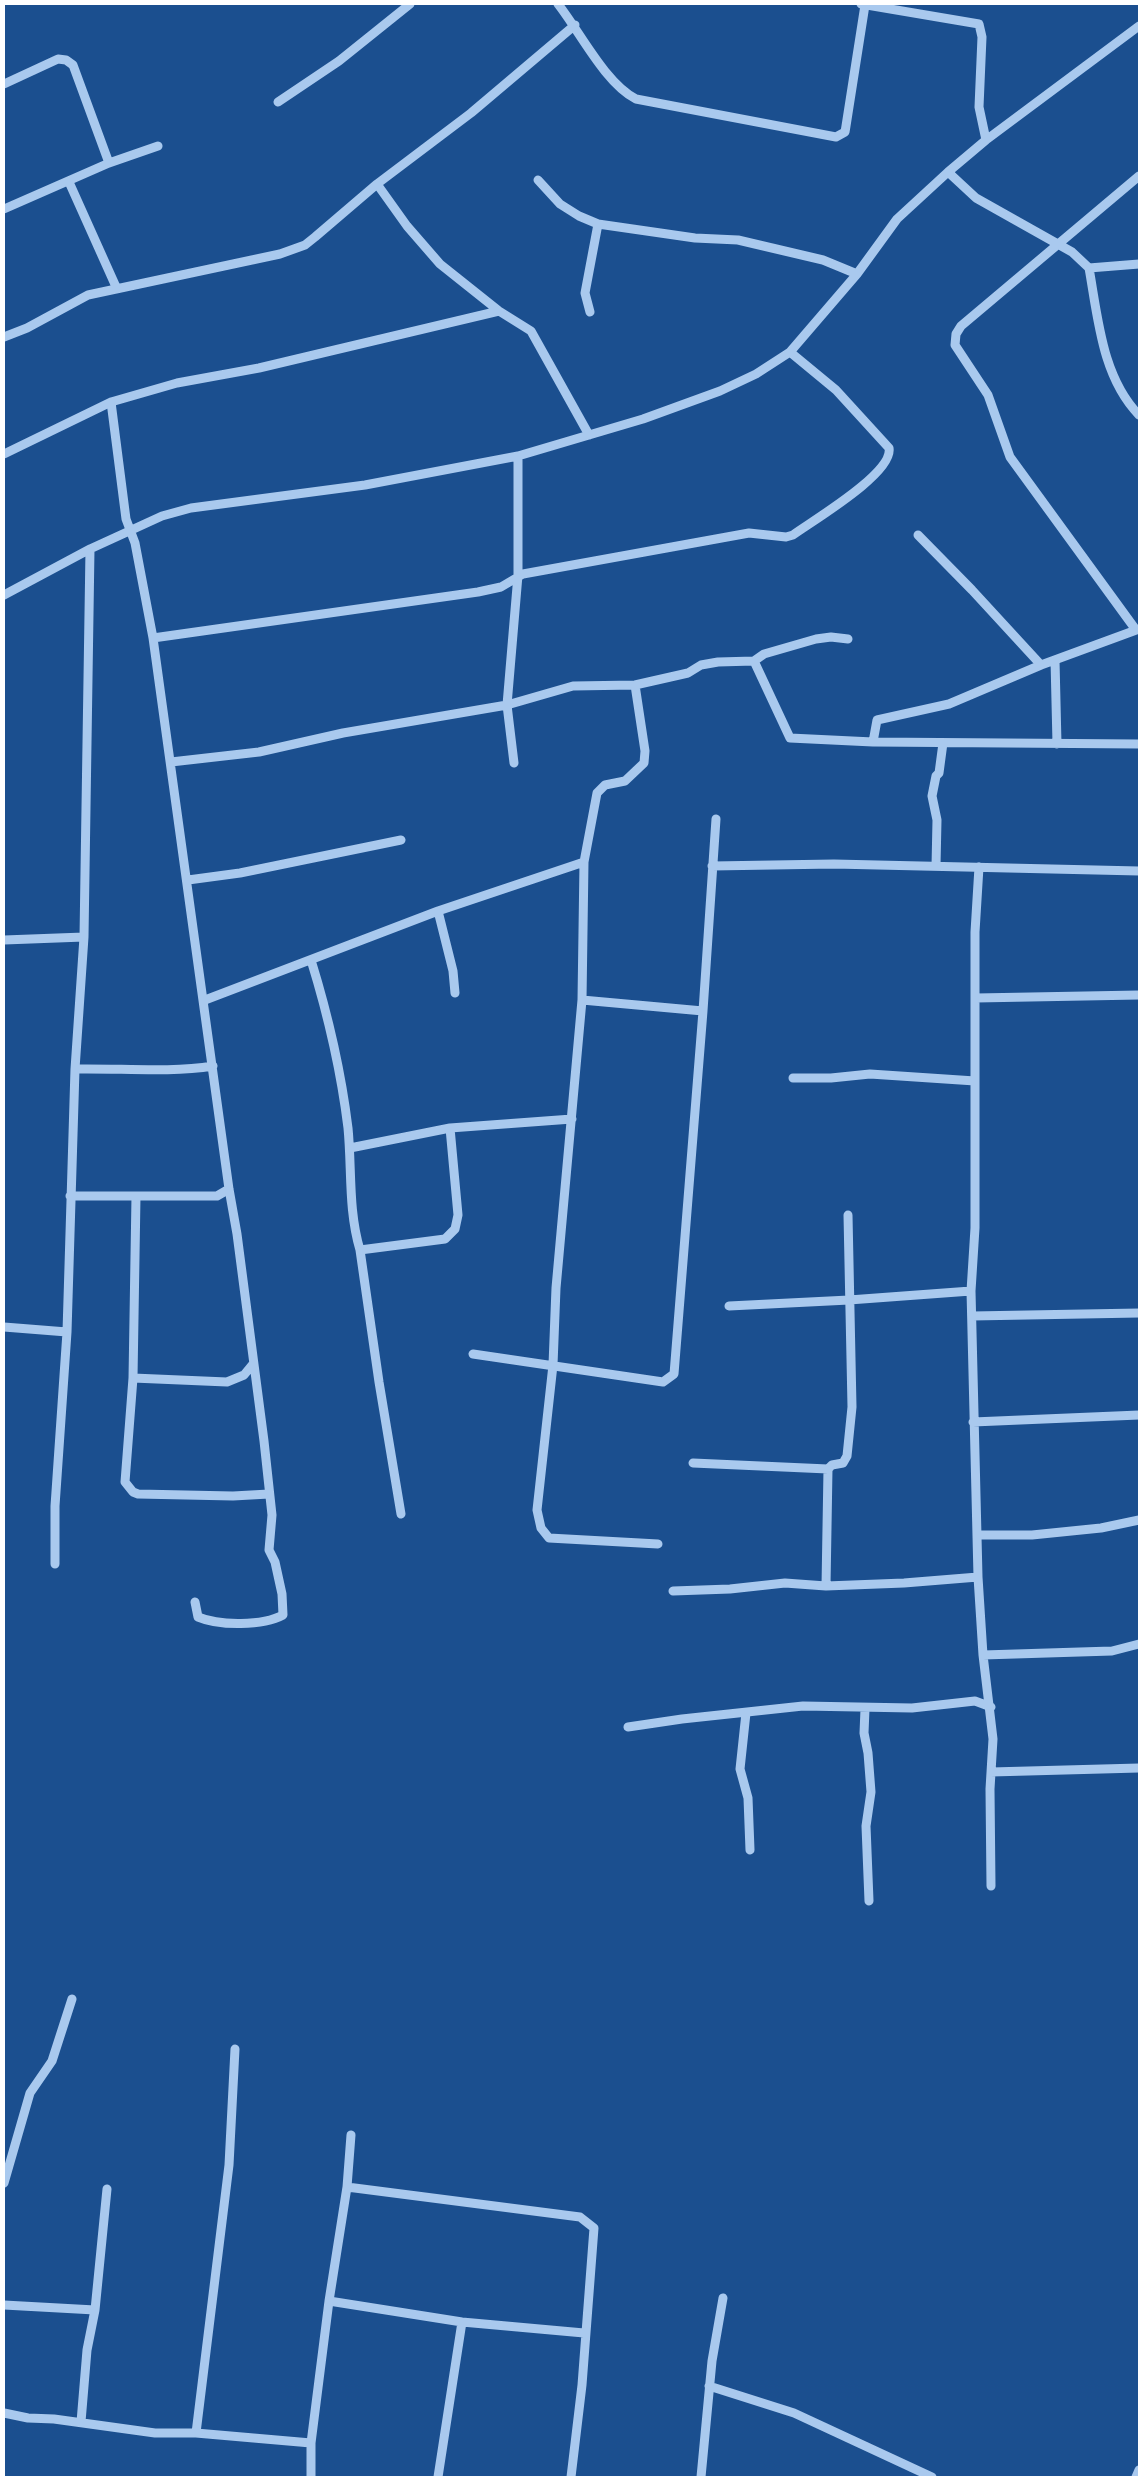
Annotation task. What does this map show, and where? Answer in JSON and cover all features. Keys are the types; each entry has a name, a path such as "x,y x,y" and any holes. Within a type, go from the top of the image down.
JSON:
{"street":[{"path":"278,102 339,61 410,4"},
{"path":"558,4 575,25 608,75 626,94 636,99 836,137 844,132 846,126 862,4 978,24 982,37 979,107 986,140"},
{"path":"4,337 27,328 88,295 280,254 305,245 377,184 471,113 575,25"},
{"path":"4,595 90,549 162,516 190,508 365,485 518,456 643,419 720,392 756,374 790,352 857,274 897,219 948,172 986,140 1139,26"},
{"path":"4,84 53,61 66,60 73,65 109,163"},
{"path":"4,209 109,163 158,146"},
{"path":"948,172 976,198 1058,244 1084,261 1089,268 1105,353 1130,405 1139,415"},
{"path":"873,742 875,724 878,720 949,704 1055,660 1137,629 1010,458 988,395 955,345 956,334 962,326 1139,176"},
{"path":"538,180 560,204 579,216 598,224 695,238 738,240 823,260 857,274"},
{"path":"69,182 117,289"},
{"path":"377,184 407,226 440,264 499,311 531,331 589,435"},
{"path":"590,312 586,293 598,224"},
{"path":"1089,268 1139,264"},
{"path":"4,454 111,402 177,383 260,368 499,311"},
{"path":"153,638 478,592 501,587 510,583 518,575 749,533 793,536 848,499 885,462 889,456 889,448 836,390 790,352"},
{"path":"111,402 126,518 136,548 153,638 188,880 229,1189 237,1234 270,1494 272,1515 269,1550 275,1562 282,1594 283,1615 229,1624 209,1622 198,1617 195,1602"},
{"path":"514,763 506,705 518,575 518,456"},
{"path":"918,535 972,590 1041,666"},
{"path":"55,1564 55,1506 67,1332 75,1069 84,937 90,549"},
{"path":"171,762 258,752 343,733 506,705 573,686 635,685 688,673 701,666 718,662 754,662 764,654 816,639 831,637 848,639"},
{"path":"1055,660 1057,744"},
{"path":"754,662 790,738 873,742 1139,744"},
{"path":"635,685 645,751 644,763 625,781 605,785 597,793 584,862 582,1000 556,1288 553,1366 537,1510 545,1535 550,1538 658,1544"},
{"path":"936,866 937,820 932,796 936,776 939,772 943,743"},
{"path":"473,1354 663,1382 667,1381 674,1374 703,1011 716,819"},
{"path":"188,880 240,873 401,840"},
{"path":"204,1000 438,912 584,862"},
{"path":"712,866 834,864 1139,871"},
{"path":"979,867 975,932 975,1228 971,1291 978,1577 983,1655 991,1707 993,1739 991,1772 991,1886"},
{"path":"438,912 453,971 454,993"},
{"path":"4,940 84,937"},
{"path":"311,960 334,1043 350,1148 354,1229 360,1250 401,1514"},
{"path":"976,998 1139,995"},
{"path":"582,1000 703,1011"},
{"path":"75,1069 133,1068 182,1071 213,1066"},
{"path":"793,1078 839,1078 870,1074 975,1080"},
{"path":"350,1148 450,1128 572,1119"},
{"path":"360,1250 445,1238 455,1229 458,1215 450,1128"},
{"path":"70,1196 217,1196 229,1189"},
{"path":"136,1196 132,1378 125,1482 133,1492 232,1496 270,1494"},
{"path":"693,1463 828,1469 832,1465 843,1463 847,1456 852,1407 848,1215"},
{"path":"729,1306 971,1291"},
{"path":"972,1316 1139,1313"},
{"path":"4,1327 67,1332"},
{"path":"132,1378 227,1382 244,1376 253,1364"},
{"path":"973,1422 1139,1415"},
{"path":"826,1586 828,1469"},
{"path":"977,1535 1032,1535 1101,1528 1139,1520"},
{"path":"673,1590 730,1590 785,1583 826,1586 978,1577"},
{"path":"983,1655 1112,1651 1139,1644"},
{"path":"975,1701 988,1688"},
{"path":"628,1727 682,1719 803,1706 912,1708 975,1701 991,1707"},
{"path":"865,1708 864,1733 868,1753 870,1792 866,1826 869,1901"},
{"path":"746,1713 740,1769 748,1798 750,1850"},
{"path":"991,1772 1139,1768"},
{"path":"4,2183 30,2094 52,2061 72,1998"},
{"path":"196,2433 228,2165 235,2049"},
{"path":"311,2477 311,2444 329,2301 347,2186 351,2135"},
{"path":"347,2186 580,2217 594,2228 584,2333 582,2385 571,2477"},
{"path":"81,2422 87,2350 95,2310 108,2189"},
{"path":"700,2477 709,2386 723,2298"},
{"path":"329,2301 462,2322 584,2333"},
{"path":"4,2305 95,2310"},
{"path":"438,2477 462,2322"},
{"path":"709,2386 794,2413 932,2477"},
{"path":"4,2413 28,2418 81,2422 155,2433 196,2433 311,2444"},
{"path":"1136,2477 1139,2470"}]}
